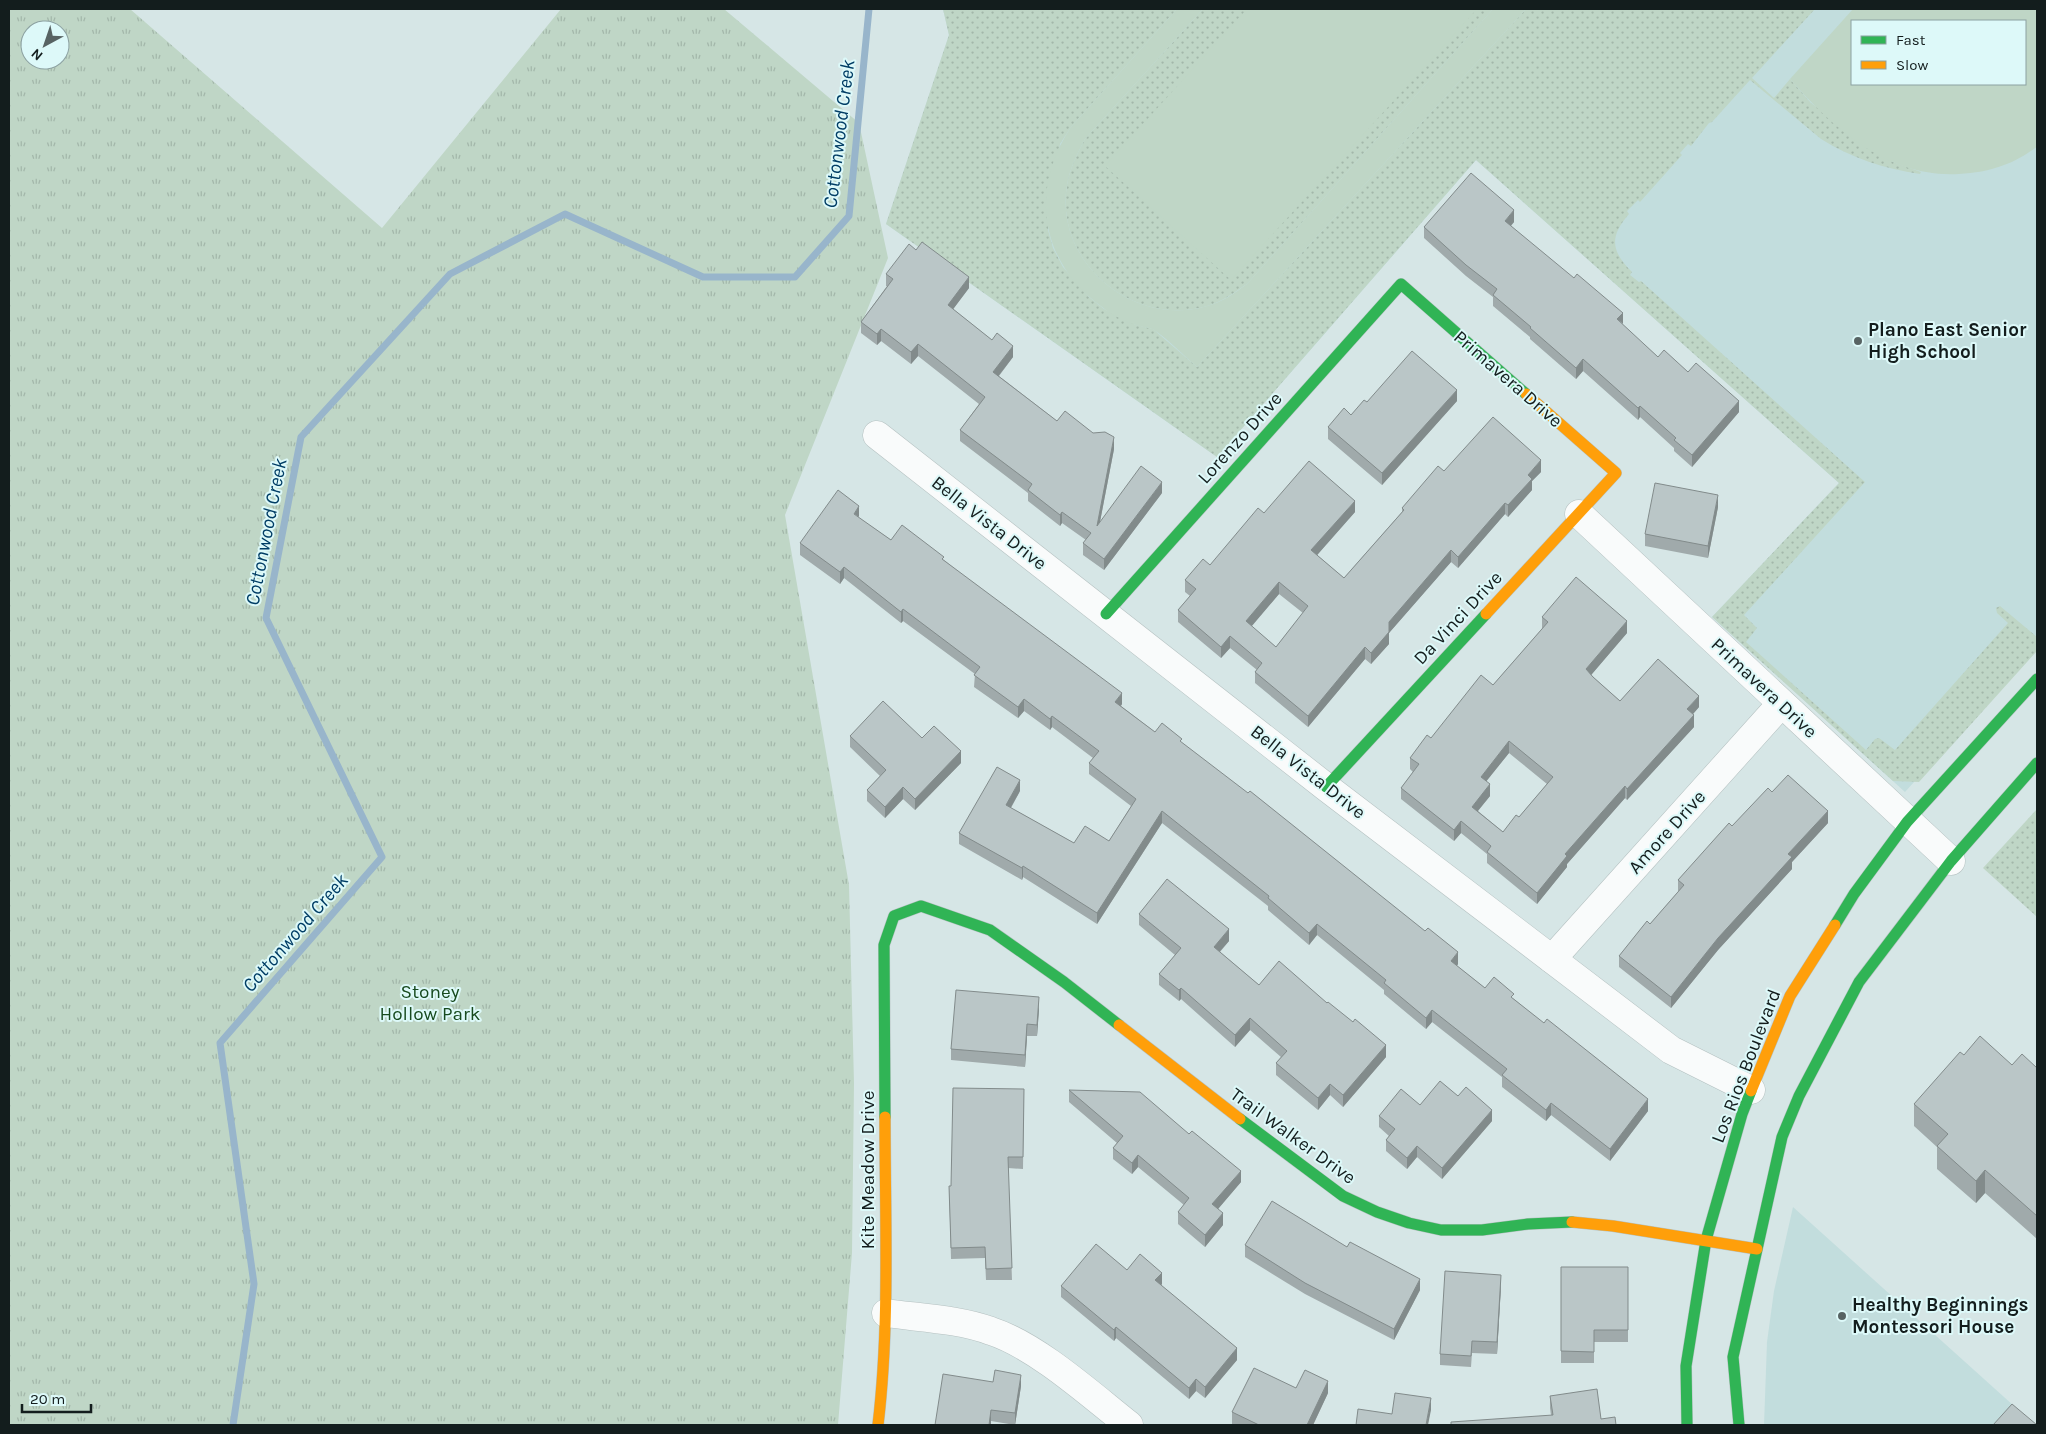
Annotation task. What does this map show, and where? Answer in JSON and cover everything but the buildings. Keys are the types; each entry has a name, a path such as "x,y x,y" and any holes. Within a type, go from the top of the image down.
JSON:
{"street":[{"name":"Primavera Drive","path":"1401,284 1616,473"},
{"name":"Lorenzo Drive","path":"1106,614 1401,284"},
{"name":"Bella Vista Drive","path":"877,435 1326,787 1671,1050 1752,1090"},
{"name":"Da Vinci Drive","path":"1326,787 1616,473"},
{"name":"Primavera Drive","path":"1579,514 1951,861"},
{"name":"Los Rios Boulevard","path":"1687,1425 1686,1366 1706,1240 1742,1114 1790,996 1854,894 1907,822 2037,679"},
{"name":"Amore Drive","path":"1552,959 1781,704"},
{"path":"1739,1425 1733,1357 1782,1137 1799,1096 1859,982 1951,861 2037,763"},
{"name":"Trail Walker Drive","path":"894,916 908,909 921,906 990,930 1064,982 1342,1196 1377,1212 1409,1223 1441,1230 1482,1230 1528,1224 1575,1222 1757,1248"},
{"name":"Kite Meadow Drive","path":"878,1425 883,1383 886,1313 884,945 894,916"},
{"path":"886,1313 966,1324 992,1331 1020,1343 1129,1425"}],"shaded area":[{"name":"Plano East Senior High School","path":"943,9 2037,9 2037,646 1905,792 1712,617 1839,483 1476,160 1217,457 886,224 949,35"},
{"name":"Healthy Beginnings Montessori House","path":"1793,1207 2035,1425 1764,1425 1767,1342 1774,1291"}],"green space":[{"name":"Stoney Hollow Park","path":"9,9 130,9 382,228 561,9 724,9 859,123 888,258 785,515 849,885 854,1083 852,1253 838,1425 9,1425"},
{"path":"943,9 1177,9 1071,127 1060,144 1048,230 1053,248 1063,267 1089,297 1104,309 1136,325 1153,329 1197,367 1526,9 1815,9 1752,78 1774,98 1790,79 1811,103 1893,162 1921,172 1920,174 1869,162 1832,146 1750,80 1709,123 1691,146 1688,144 1680,153 1682,155 1640,202 1638,200 1627,211 1629,214 1618,230 1615,244 1620,257 1632,272 1630,275 1639,282 1641,281 1865,482 1744,615 1757,628 1746,642 1866,750 1875,739 1879,738 1895,750 2008,623 1997,613 1996,608 2000,606 2037,637 2037,651 1919,782 1893,781 1712,617 1839,483 1476,160 1217,457 886,224 949,35"},
{"path":"1177,9 1203,9 1085,139 1074,161 1068,179 1066,213 1073,239 1086,263 1104,283 1127,298 1152,307 1179,310 1213,304 1228,297 1247,284 1493,9 1526,9 1197,367 1154,330 1138,326 1114,315 1081,289 1065,269 1054,247 1048,224 1046,200 1049,175 1058,151 1071,127"},
{"path":"1203,9 1493,9 1247,284 1223,299 1207,306 1179,310 1152,307 1127,298 1104,283 1086,263 1073,239 1066,213 1067,185 1074,161 1085,139"},
{"path":"1247,9 1477,9 1231,280 1105,166"},
{"path":"1853,9 2037,9 2037,147 2013,161 1993,169 1959,174 1933,173 1909,168 1886,159 1864,147 1825,116 1790,79"},
{"path":"2037,809 2037,917 1983,868"}],"waterway":[{"name":"Cottonwood Creek","path":"233,1425 254,1284 220,1043 382,857 266,618 301,437 450,274 565,214 703,277 795,277 849,216 869,9"}],"traffic: fast":[{"path":"1106,614 1401,284 1526,394"},
{"path":"1326,787 1486,614"},
{"path":"1835,925 1854,894 1907,822 2037,679"},
{"path":"1739,1425 1733,1357 1782,1137 1799,1096 1859,982 1951,861 2037,763"},
{"path":"885,1117 884,945 894,916 921,906 990,930 1064,982 1119,1025"},
{"path":"1687,1425 1686,1366 1706,1240 1742,1114 1751,1091"},
{"path":"1240,1119 1343,1196 1377,1212 1409,1223 1441,1230 1482,1230 1528,1224 1572,1222"}],"traffic: slow":[{"path":"1486,614 1616,473 1526,394"},
{"path":"1751,1091 1790,996 1835,925"},
{"path":"1119,1025 1240,1119"},
{"path":"878,1425 882,1387 885,1310 885,1117"},
{"path":"1572,1222 1613,1226 1757,1249"}],"place":[{"name":"Plano East Senior High School","path":"1858,341"},
{"name":"Healthy Beginnings Montessori House","path":"1842,1316"}]}
